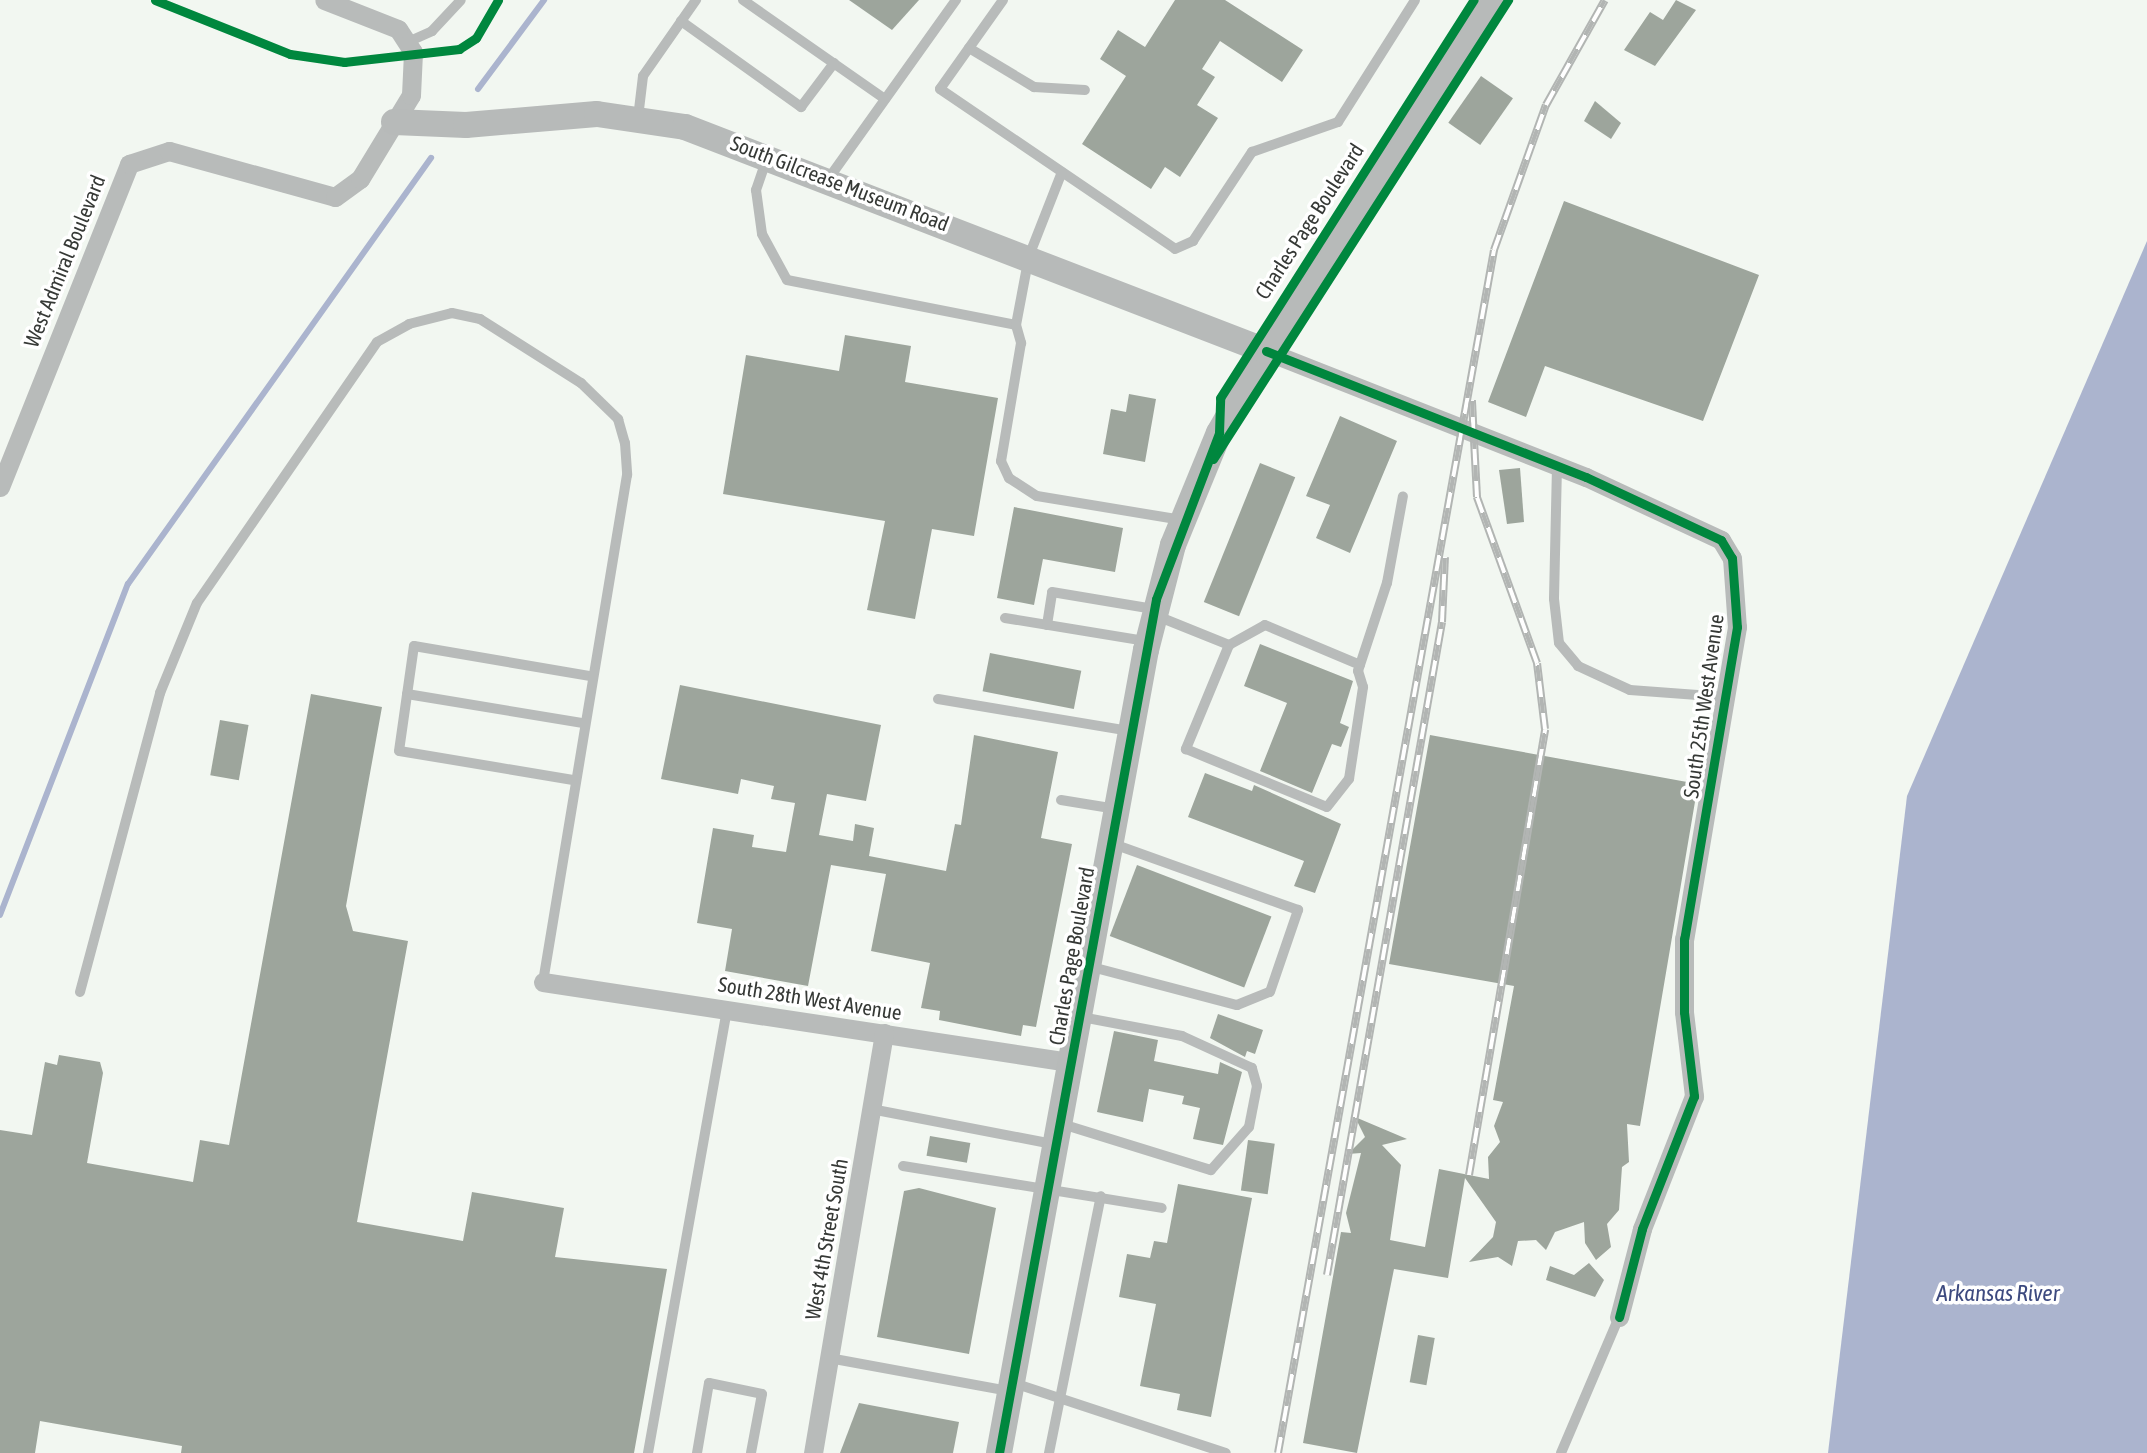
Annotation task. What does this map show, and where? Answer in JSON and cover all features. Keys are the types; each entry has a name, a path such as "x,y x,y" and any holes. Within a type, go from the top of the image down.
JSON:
{"main road":[{"name":"Charles Page Boulevard","path":"999,1453 1148,641 1154,612 1183,520 1219,433 1266,351 1493,0"},
{"name":"South Gilcrease Museum Road","path":"394,122 466,125 573,114 638,118 768,155 1266,351"}],"street":[{"path":"324,0 398,29 410,41"},
{"name":"West Admiral Boulevard","path":"0,487 130,164 169,151 335,197 360,179 411,95 410,41"},
{"name":"South 25th West Avenue","path":"1266,351 1557,466 1721,540 1732,558 1737,628 1684,939 1684,1012 1695,1096 1642,1229 1619,1317"},
{"name":"South 28th West Avenue","path":"543,982 727,1007 1069,1062"},
{"name":"West 4th Street South","path":"813,1453 884,1033"}],"lane":[{"path":"410,41 432,31 461,0"},
{"path":"638,118 643,76 696,0"},
{"path":"743,0 885,99"},
{"path":"829,178 956,0"},
{"path":"1003,0 940,89 1175,249 1193,241 1252,152 1338,122 1415,0"},
{"path":"681,21 801,107 834,63"},
{"path":"969,48 1034,87 1085,90"},
{"path":"768,155 757,190 762,234 787,280 1016,325"},
{"path":"1062,172 1029,256 1016,325 1021,343 1001,461 1009,478 1037,496 1183,520"},
{"path":"80,992 160,693 197,603 377,342 409,324 452,313 480,319 581,383 618,419 627,475 582,723 543,982"},
{"path":"1557,466 1553,599 1559,643 1578,666 1630,690 1725,698"},
{"path":"1360,665 1265,625 1229,645 1186,749 1327,807 1349,779 1360,665 1387,583 1403,496"},
{"path":"1047,625 1052,593 1154,612 1229,645"},
{"path":"1005,618 1148,641"},
{"path":"573,780 399,751 414,646 590,676"},
{"path":"407,694 582,723"},
{"path":"938,699 1131,731"},
{"path":"1061,800 1116,809"},
{"path":"1087,965 1237,1005 1270,992 1298,910 1110,843"},
{"path":"648,1453 727,1007"},
{"path":"871,1109 1057,1133 1211,1170 1249,1127 1257,1086 1252,1068 1182,1036 1078,1016"},
{"path":"903,1166 1047,1185 1162,1208"},
{"path":"1049,1453 1064,1400 1101,1196"},
{"path":"1561,1453 1619,1317"},
{"path":"829,1358 1011,1387 1064,1400 1226,1453"},
{"path":"697,1453 709,1383 762,1394 751,1453"}],"water":[{"name":"Arkansas River","path":"2147,241 2147,1453 1828,1453 1907,796"}],"building":[{"path":"849,0 919,0 892,30"},
{"path":"1175,0 1225,0 1303,50 1282,82 1220,41 1202,69 1215,77 1197,105 1218,118 1180,177 1165,167 1151,189 1082,144 1126,76 1100,59 1118,30 1145,47"},
{"path":"1676,0 1696,10 1655,66 1624,50 1650,12 1663,20"},
{"path":"1481,76 1513,98 1480,145 1448,123"},
{"path":"1595,101 1621,123 1611,139 1584,121"},
{"path":"1564,201 1759,275 1703,421 1545,366 1526,417 1488,402"},
{"path":"845,335 911,346 905,382 998,398 974,536 932,529 915,619 867,610 885,521 723,494 746,355 839,371"},
{"path":"1129,394 1156,399 1145,462 1103,454 1111,409 1126,412"},
{"path":"1340,416 1397,441 1350,553 1316,538 1330,505 1306,496"},
{"path":"1260,463 1295,477 1239,616 1204,602"},
{"path":"1520,468 1524,522 1507,524 1499,470"},
{"path":"1014,507 1123,528 1115,572 1043,559 1034,605 997,598"},
{"path":"1260,644 1353,681 1340,723 1349,727 1341,747 1332,744 1312,793 1260,771 1287,703 1244,686"},
{"path":"990,653 1081,671 1074,709 983,691"},
{"path":"680,685 881,725 866,801 827,794 819,835 853,841 855,824 874,828 869,856 946,871 955,824 961,825 974,735 1058,752 1041,838 1072,844 1036,1027 1023,1025 1021,1036 939,1020 940,1011 921,1008 930,963 871,951 886,874 831,865 808,986 725,971 732,929 697,923 713,828 754,835 752,847 786,852 795,803 771,799 774,786 741,779 738,794 661,779"},
{"path":"311,694 382,707 346,906 353,931 408,941 357,1222 463,1241 472,1192 564,1208 555,1257 667,1269 634,1453 181,1453 182,1446 40,1421 35,1453 0,1453 0,1130 32,1135 45,1062 57,1065 59,1055 100,1062 103,1073 87,1163 193,1182 200,1140 229,1145"},
{"path":"220,720 249,725 239,780 210,775"},
{"path":"1430,735 1698,784 1640,1126 1627,1124 1629,1162 1622,1167 1619,1210 1607,1224 1611,1247 1596,1260 1585,1243 1584,1222 1555,1232 1546,1250 1536,1240 1518,1241 1512,1266 1498,1257 1469,1262 1493,1237 1496,1222 1465,1178 1448,1278 1394,1269 1357,1453 1303,1443 1341,1232 1351,1233 1346,1213 1361,1153 1348,1154 1365,1137 1355,1117 1407,1139 1382,1145 1401,1165 1390,1240 1425,1247 1439,1169 1489,1179 1488,1157 1500,1142 1494,1126 1503,1102 1493,1100 1514,986 1389,964"},
{"path":"1205,773 1252,791 1254,785 1341,824 1315,893 1294,886 1304,861 1188,817"},
{"path":"1137,865 1271,917 1244,988 1110,936"},
{"path":"1218,1014 1263,1030 1255,1054 1247,1051 1245,1057 1210,1038"},
{"path":"1114,1031 1158,1040 1154,1061 1218,1074 1220,1062 1242,1072 1223,1145 1193,1139 1200,1108 1182,1104 1184,1096 1149,1089 1143,1122 1097,1112"},
{"path":"930,1136 970,1143 967,1163 927,1156"},
{"path":"1248,1140 1275,1144 1268,1194 1241,1191"},
{"path":"1178,1184 1252,1198 1211,1417 1177,1410 1180,1394 1140,1386 1156,1304 1119,1297 1127,1254 1150,1258 1154,1241 1167,1243"},
{"path":"919,1188 996,1208 969,1354 877,1337 904,1191"},
{"path":"1589,1263 1604,1280 1595,1297 1546,1280 1550,1266 1574,1275"},
{"path":"1418,1335 1435,1338 1426,1385 1410,1382"},
{"path":"859,1403 959,1422 953,1453 840,1453"}],"waterway":[{"path":"478,89 544,0"},
{"path":"0,915 128,584 431,158"}],"railway":[{"path":"1278,1453 1494,250 1546,105 1605,0"},
{"path":"1469,1175 1545,729 1537,663 1477,497 1472,400"},
{"path":"1327,1275 1442,622 1445,557"}],"cycle path":[{"path":"155,0 290,54 344,62 459,49 476,38 498,0"},
{"path":"999,1453 1156,599 1219,433 1220,398 1474,0"},
{"path":"1213,459 1508,0"},
{"path":"1266,351 1586,477 1721,540 1732,558 1737,627 1684,939 1684,1012 1694,1096 1642,1229 1619,1317"}]}
